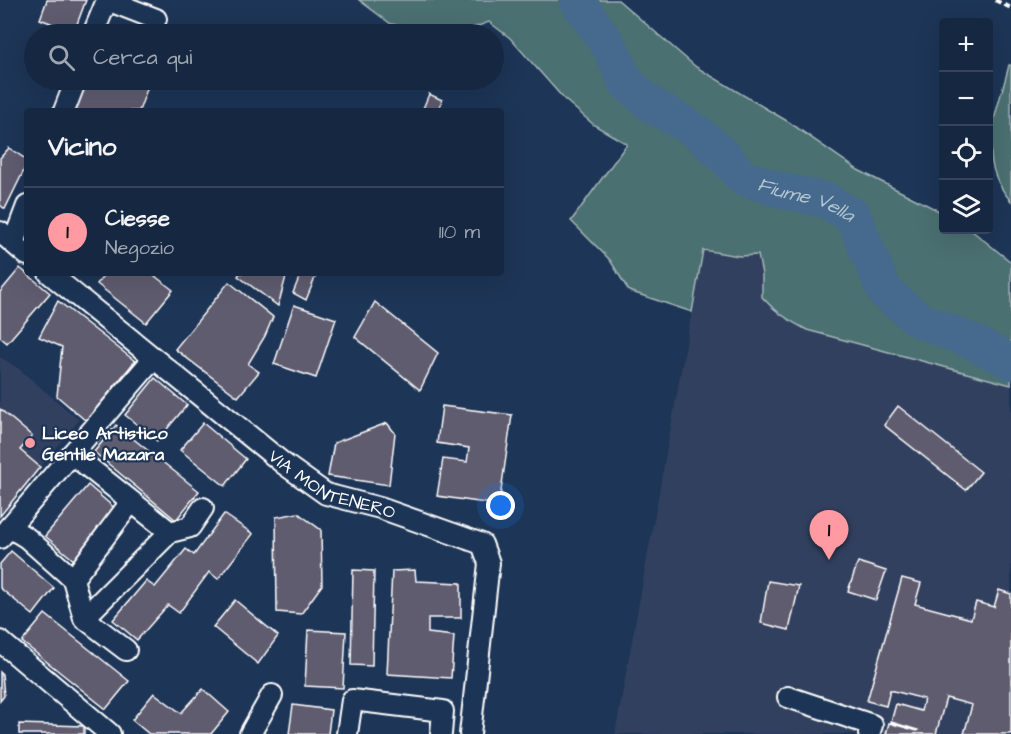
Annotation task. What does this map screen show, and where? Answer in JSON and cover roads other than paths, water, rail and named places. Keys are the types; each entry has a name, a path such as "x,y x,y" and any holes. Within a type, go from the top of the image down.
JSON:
{"street":[{"path":"97,24 107,0 156,19"},
{"path":"65,108 72,90"},
{"path":"13,243 24,214"},
{"name":"VIA MONTENERO","path":"53,276 284,465 326,494 380,508 482,544 489,562 470,734"},
{"path":"126,650 84,618 73,579 27,538 5,533 153,359"},
{"path":"72,454 170,532"},
{"path":"73,579 131,502"},
{"path":"84,618 170,532 190,527 203,508"},
{"path":"0,641 110,734"},
{"path":"250,734 272,695"},
{"path":"788,697 872,725 870,734"},
{"path":"347,734 352,700 443,711 441,734"}],"waterway":[{"name":"Fiume Vella","path":"577,0 609,46 626,82 649,103 696,131 724,156 742,177 780,190 825,200 853,216 885,292 919,320 969,340 1011,362"}],"place":[{"name":"Liceo Artistico Gentile Mazara","path":"30,443"},
{"name":"Ciesse","path":"829,560"}]}
